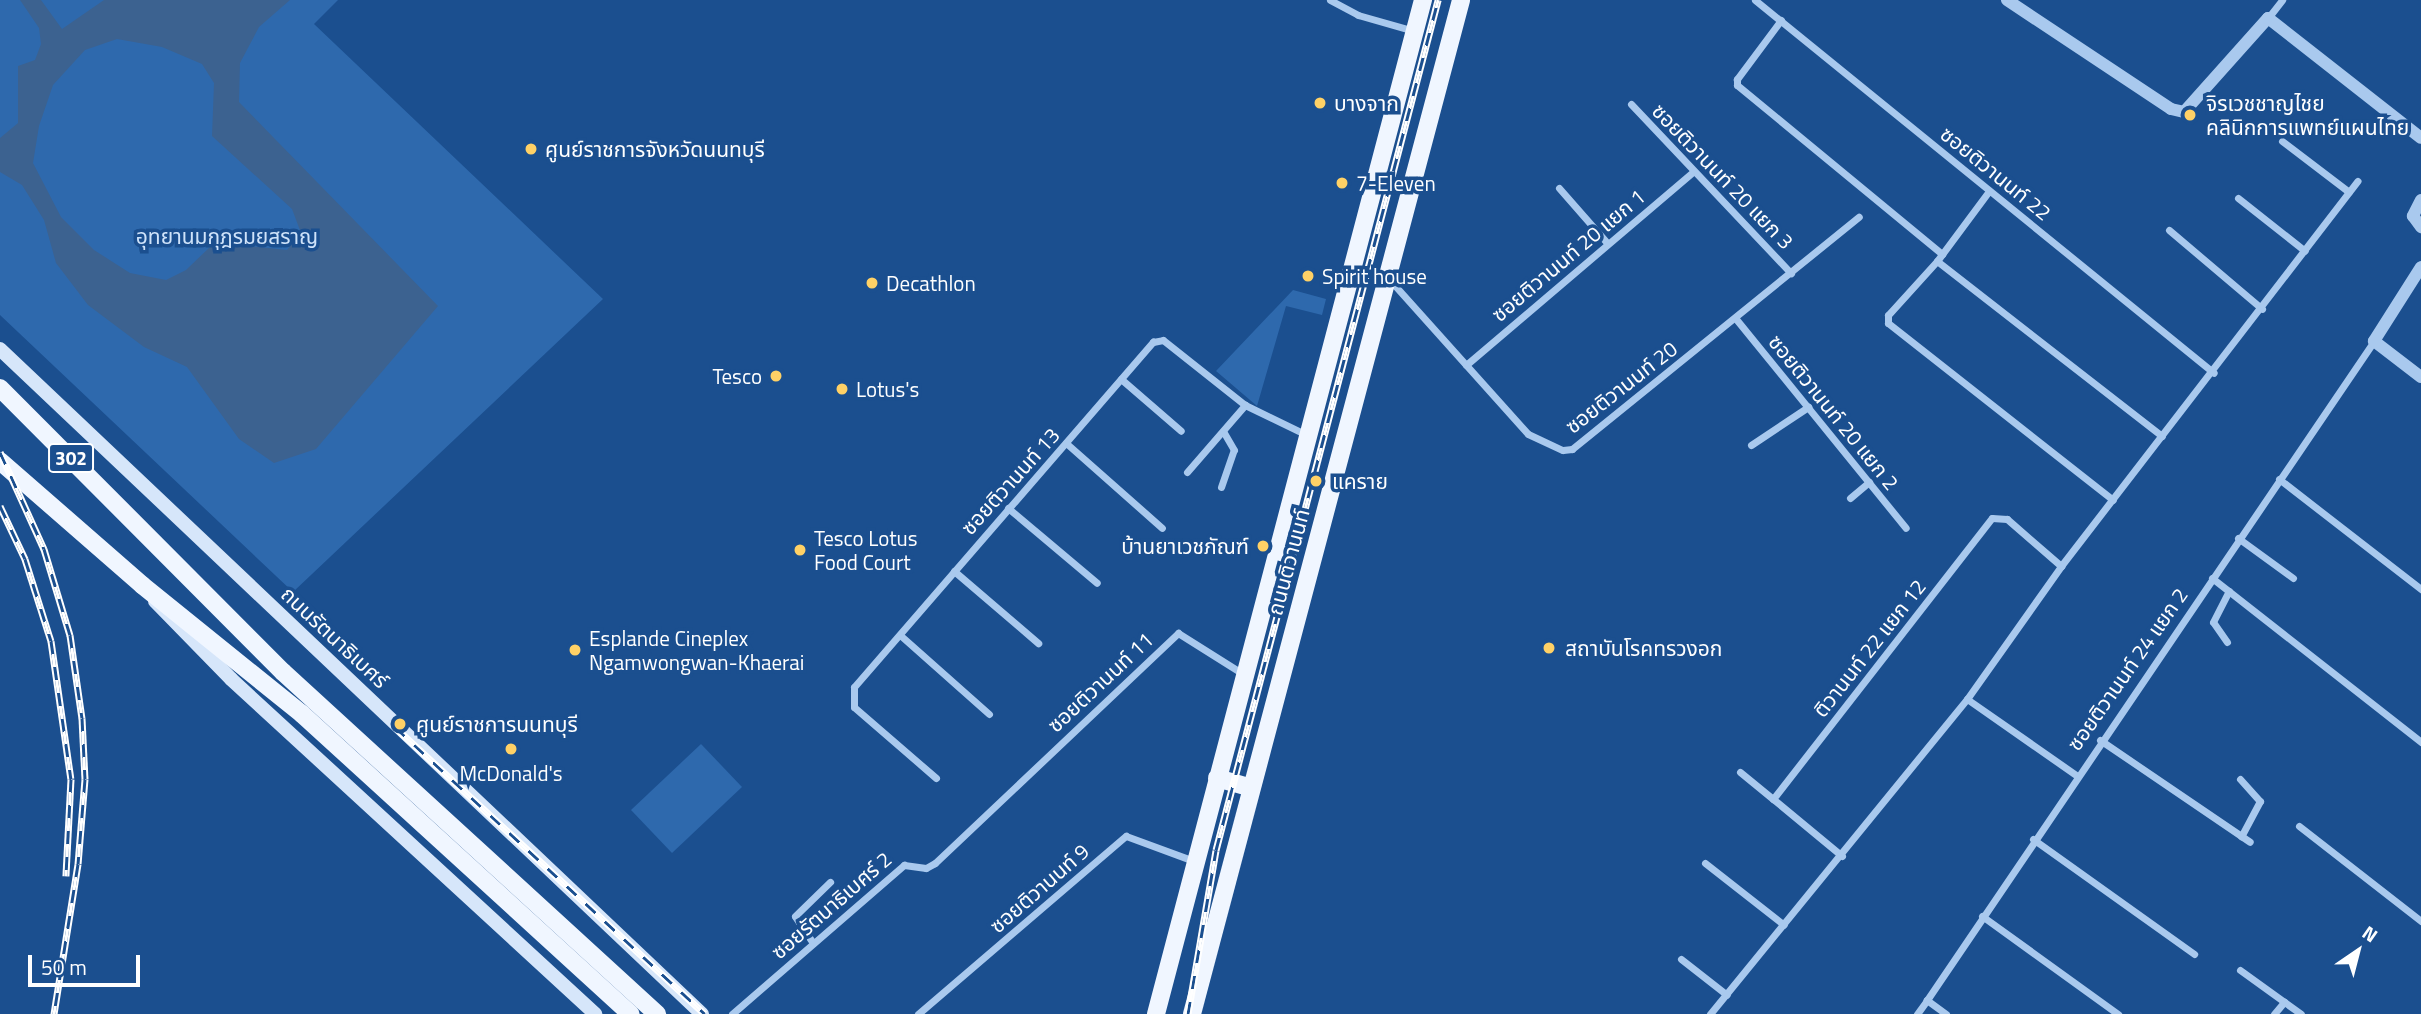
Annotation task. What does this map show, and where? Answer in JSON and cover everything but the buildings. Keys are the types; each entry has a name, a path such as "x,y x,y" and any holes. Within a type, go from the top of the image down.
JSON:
{"main road":[{"name":"ถนนติวานนท์","path":"1156,1014 1217,778 1311,437 1423,0"},
{"name":"ถนนติวานนท์","path":"1192,1014 1461,0"},
{"name":"ถนนรัตนาธิเบศร์","path":"0,349 702,1014"},
{"name":"302","path":"0,388 143,528 390,784"},
{"name":"302","path":"0,461 142,584 182,633 595,1014"},
{"path":"142,584 390,784 657,1014"},
{"path":"1217,778 1251,788"},
{"path":"390,784 630,1014"}],"street":[{"path":"1330,0 1358,15 1415,31"},
{"name":"ซอยติวานนท์ 22","path":"1755,0 2214,373"},
{"path":"2007,0 2171,109 2184,112 2282,0"},
{"path":"2268,18 2421,138"},
{"path":"1781,20 1737,79 1737,85 1942,254"},
{"name":"ซอยติวานนท์ 20 แยก 3","path":"1631,104 1791,273"},
{"path":"2282,141 2349,192"},
{"name":"ซอยติวานนท์ 20 แยก 1","path":"1466,365 1693,172"},
{"path":"1710,1014 1842,856 1967,699 2062,566 2214,373 2358,181"},
{"path":"1559,188 1608,244"},
{"path":"1989,191 1937,261 1888,315 1894,332 2113,500"},
{"path":"2238,198 2305,251"},
{"path":"2421,200 2413,214 2421,227"},
{"name":"ซอยติวานนท์ 20","path":"1388,278 1528,434 1556,448 1572,449 1859,217"},
{"path":"2169,230 2262,309"},
{"path":"1937,261 2162,436"},
{"path":"2421,267 2374,341 2421,377"},
{"name":"ซอยติวานนท์ 20 แยก 2","path":"1735,319 1906,528"},
{"name":"ซอยติวานนท์ 13","path":"936,778 853,706 854,688 1153,342 1163,340 1245,405 1311,437"},
{"name":"ซอยติวานนท์ 24 แยก 2","path":"1917,1014 2076,775 2374,341"},
{"path":"1121,379 1181,431"},
{"path":"1187,472 1224,433 1245,405"},
{"path":"1751,445 1808,407"},
{"path":"1221,487 1234,450 1224,433"},
{"path":"1066,443 1162,527"},
{"path":"2279,479 2421,589"},
{"path":"1850,498 1869,482"},
{"path":"1008,508 1097,583"},
{"name":"ติวานนท์ 22 แยก 12","path":"1773,799 1992,518 2007,519 2062,566"},
{"path":"2238,538 2294,578"},
{"path":"954,571 1038,643"},
{"path":"2212,578 2421,742"},
{"path":"2227,642 2213,622 2230,591"},
{"name":"ซอยติวานนท์ 11","path":"987,813 1178,633 1245,676"},
{"path":"900,635 989,714"},
{"path":"1967,699 2076,775"},
{"path":"2101,740 2250,842"},
{"path":"1740,772 1842,856"},
{"path":"2241,779 2260,801 2241,836"},
{"name":"ซอยรัตนาธิเบศร์ 2","path":"732,1014 904,865 926,868 935,863 987,813"},
{"path":"2299,826 2421,921"},
{"name":"ซอยติวานนท์ 9","path":"918,1014 1126,836 1195,861"},
{"path":"2034,839 2194,954"},
{"path":"1704,863 1784,925"},
{"path":"813,943 795,916 830,883"},
{"path":"1982,916 2118,1014"},
{"path":"1681,959 1727,995"},
{"path":"2240,970 2301,1014"},
{"path":"1927,1000 1946,1014"},
{"path":"2274,1014 2284,1002"}],"green space":[{"name":"อุทยานมกุฎรมยสราญ","path":"0,0 338,0 314,24 603,299 293,592 0,315"},
{"path":"1293,290 1326,299 1322,315 1286,306 1257,406 1216,371"},
{"path":"701,744 742,787 672,853 631,810"}],"shaded area":[{"path":"20,0 41,0 62,29 104,0 290,0 259,27 240,63 239,102 438,306 316,449 274,463 239,439 187,367 144,347 88,305 56,263 44,220 22,185 0,172 0,138 18,123 18,66 35,60 41,44 39,28","holes":["117,39 162,47 202,64 214,83 212,136 292,209 301,233 287,250 232,244 210,247 186,270 166,280 130,273 94,250 61,217 33,163 39,126 53,85 85,50"]}],"railway":[{"path":"1188,1014 1216,850 1438,0"},
{"path":"0,452 44,549 70,635 82,718 85,779 78,864 54,1014"},
{"path":"0,506 25,559 51,641 71,779 66,876"},
{"path":"395,727 705,1014"}],"place":[{"name":"บางจาก","path":"1320,103"},
{"name":"จิรเวชชาญไชย คลินิกการแพทย์แผนไทย","path":"2190,115"},
{"name":"ศูนย์ราชการจังหวัดนนทบุรี","path":"531,149"},
{"name":"7-Eleven","path":"1342,183"},
{"name":"Spirit house","path":"1308,276"},
{"name":"Decathlon","path":"872,283"},
{"name":"Tesco","path":"776,376"},
{"name":"Lotus's","path":"842,389"},
{"name":"แคราย","path":"1316,481"},
{"name":"บ้านยาเวชภัณฑ์","path":"1263,546"},
{"name":"Tesco Lotus Food Court","path":"800,550"},
{"name":"สถาบันโรคทรวงอก","path":"1549,648"},
{"name":"Esplande Cineplex Ngamwongwan-Khaerai","path":"575,650"},
{"name":"ศูนย์ราชการนนทบุรี","path":"400,724"},
{"name":"McDonald's","path":"511,749"}]}
